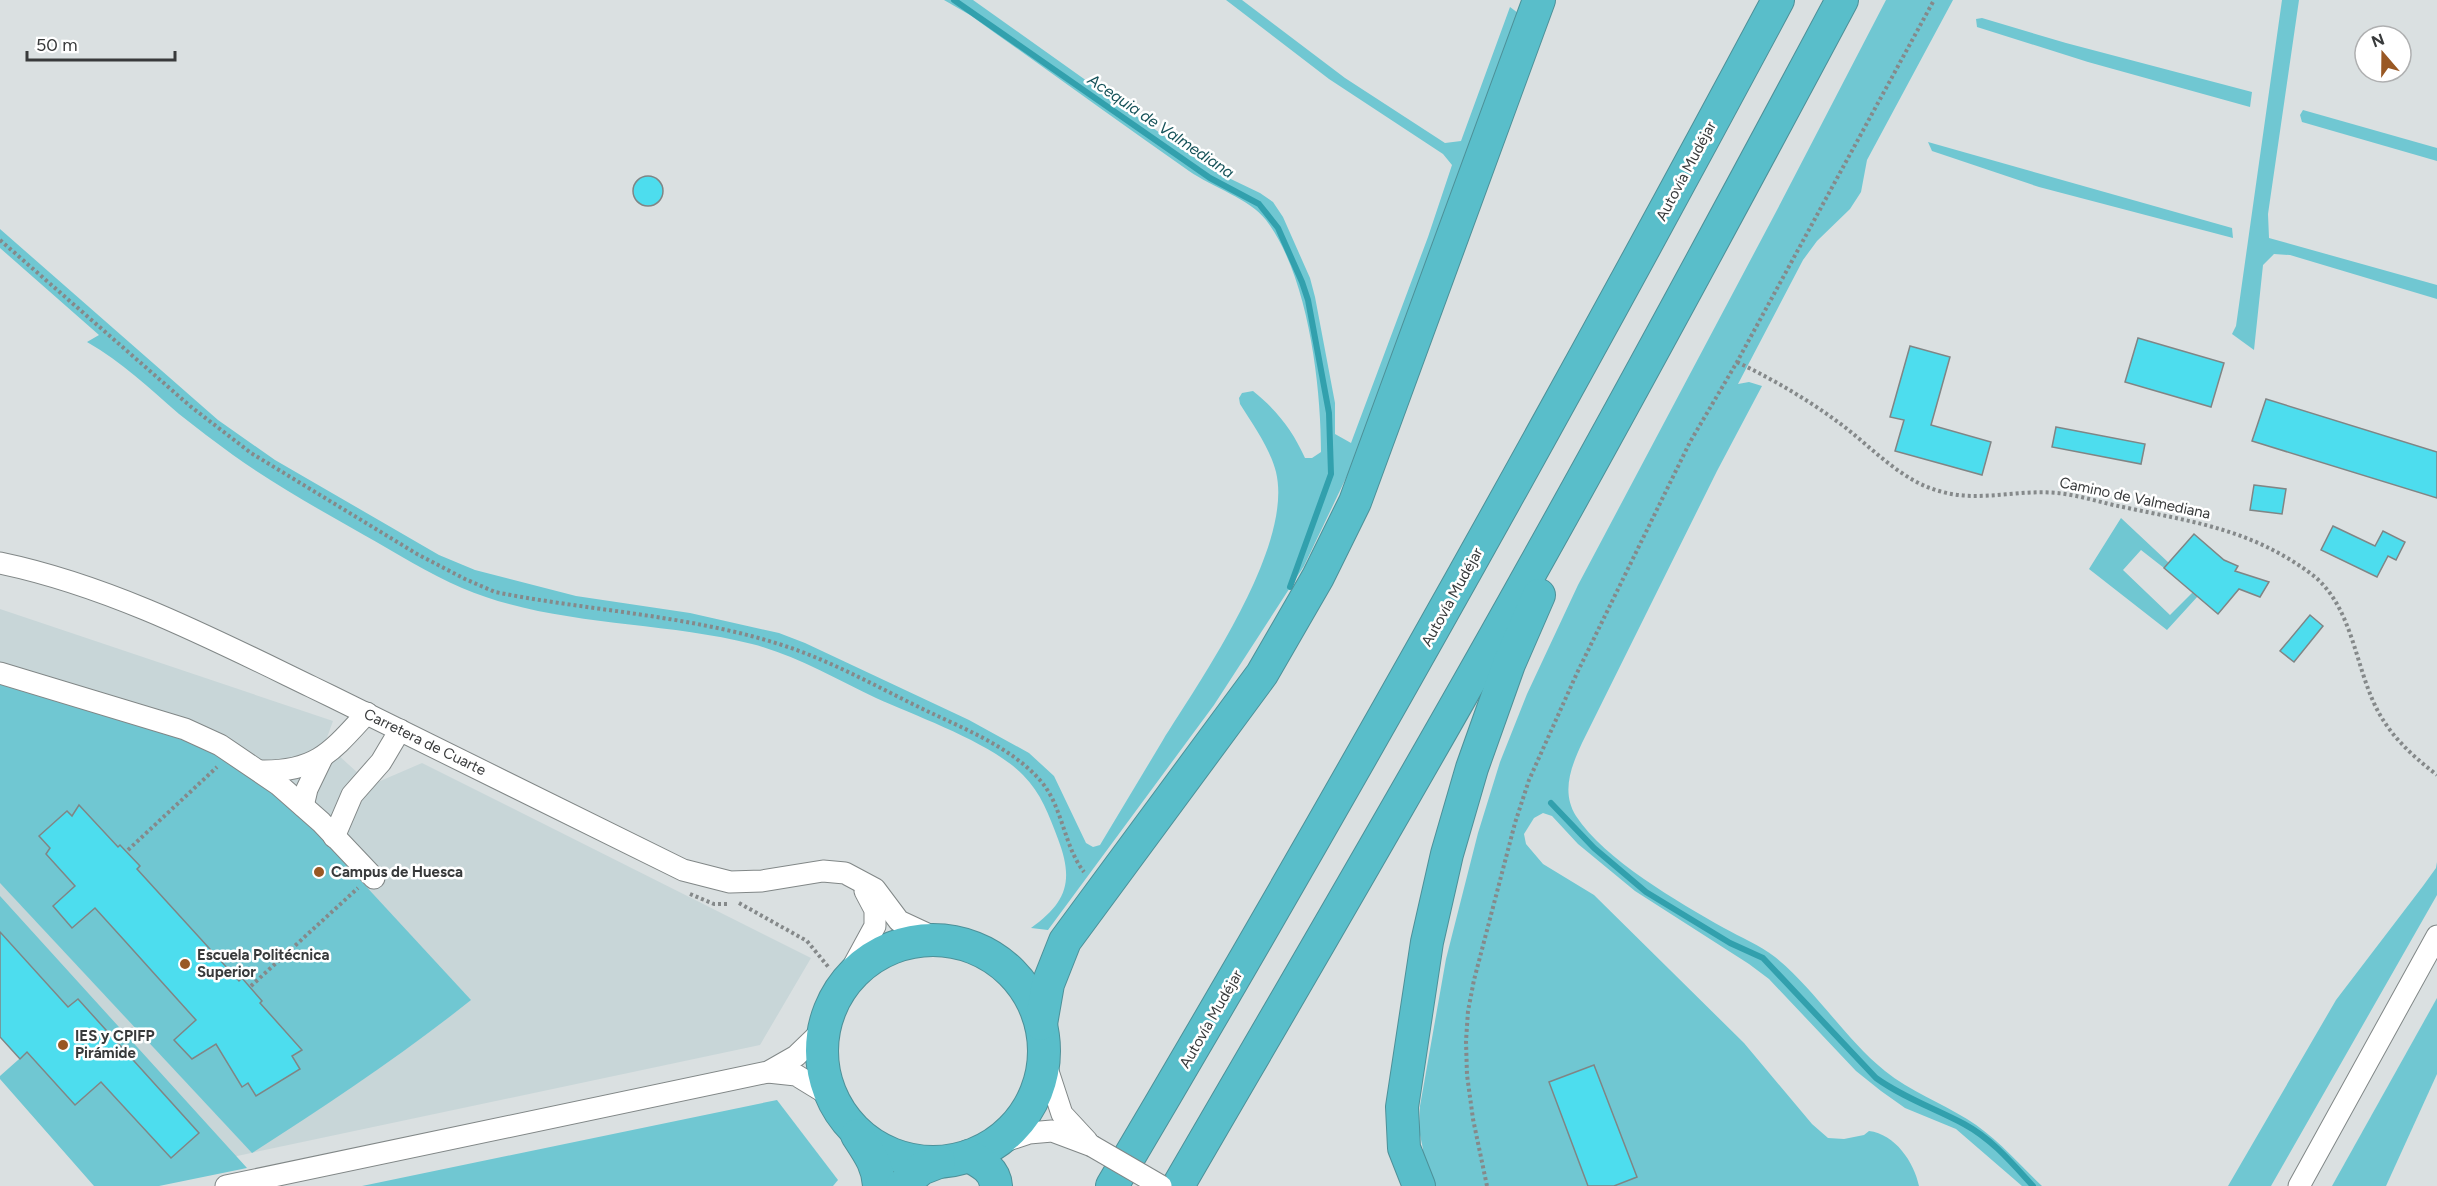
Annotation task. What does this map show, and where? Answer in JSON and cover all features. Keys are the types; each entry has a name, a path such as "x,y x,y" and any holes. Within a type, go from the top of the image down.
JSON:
{"highway":[{"path":"902,1186 921,1169 981,1150 1006,1134 1029,1108 1039,1084 1044,1059 1041,1024 1047,984 1065,941 1262,674 1318,577 1355,502 1539,0"},
{"name":"Autovía Mudéjar","path":"1112,1186 1284,893 1458,587 1556,412 1778,0"},
{"path":"1178,1186 1374,850 1551,536 1842,0"},
{"path":"1419,1186 1404,1148 1402,1107 1427,942 1447,854 1479,746 1509,664 1550,574 1551,536"},
{"path":"879,1186 878,1174 872,1157 832,1097 823,1064 824,1029 836,985 882,953 911,943 942,941 979,950 1008,969 1029,994 1041,1024"},
{"path":"996,960 1018,961 1030,958 1049,951 1065,941"},
{"path":"849,1124 875,1146 890,1153 914,1160 939,1162"},
{"path":"981,1150 996,1186"}],"street":[{"name":"Carretera de Cuarte","path":"0,563 77,584 161,615 367,713 697,876 730,882 762,881 823,871 853,876"},
{"path":"0,673 185,729 233,752 261,771 307,810 370,873"},
{"path":"261,771 293,769 322,758 336,747 367,713"},
{"path":"307,810 325,809 351,795 381,762 400,730"},
{"path":"307,810 307,789 322,758"},
{"path":"334,837 351,795"},
{"path":"853,876 874,889 899,921 942,941"},
{"path":"836,985 871,937 877,918 871,900 853,876"},
{"path":"2299,1186 2437,936"},
{"path":"226,1186 768,1072 796,1056 824,1029"},
{"path":"1044,1059 1062,1114 1092,1146"},
{"path":"768,1072 796,1075 832,1097"},
{"path":"981,1150 1029,1133 1052,1131 1092,1146 1161,1186"}],"path":[{"path":"1487,1186 1473,1119 1467,1075 1466,1041 1474,980 1515,824 1529,780 1577,673 1689,442 1737,363 1935,0"},
{"path":"0,240 172,391 251,453 328,502 465,579 495,592 699,625 782,645 886,692 1010,754 1039,778 1048,790 1080,867 1103,890"},
{"name":"Camino de Valmediana","path":"1737,363 1783,386 1838,423 1892,466 1919,483 1940,492 1970,497 2057,493 2206,524 2254,539 2286,557 2329,590 2341,612 2373,702 2384,723 2405,749 2437,776"},
{"path":"128,850 233,752"},
{"path":"251,986 362,885 370,873"},
{"path":"681,890 714,904 739,903 747,906 807,941 836,985"}],"shaded area":[{"path":"944,0 973,0 1212,170 1260,193 1273,202 1283,217 1310,278 1335,403 1335,434 1351,443 1428,237 1452,165 1443,154 1329,79 1226,0 1242,0 1345,78 1445,143 1461,141 1510,7 1518,13 1356,457 1304,566 1214,705 1048,930 1031,928 1053,909 1060,899 1066,879 1066,867 1058,839 1040,797 1023,775 1010,763 954,732 800,661 768,649 716,636 569,617 533,610 497,601 437,576 298,497 220,445 124,367 87,342 99,335 0,248 0,229 218,420 275,460 439,555 475,570 576,596 690,613 779,633 805,643 969,720 1029,753 1054,776 1086,843 1093,847 1100,845 1220,648 1241,611 1271,537 1278,502 1276,472 1265,445 1240,404 1239,398 1242,393 1253,391 1277,413 1290,430 1305,458 1312,458 1321,452 1315,363 1302,300 1292,270 1280,243 1259,213 1241,199 1189,171 970,15"},
{"path":"1886,0 1953,0 1867,160 1861,192 1850,209 1817,241 1803,260 1738,384 1749,382 1762,386 1717,471 1582,743 1571,770 1569,798 1576,816 1589,832 1623,864 1686,906 1775,957 1804,984 1856,1044 1885,1071 1977,1126 1997,1142 2042,1186 2022,1186 1956,1129 1905,1108 1881,1091 1856,1071 1769,979 1635,891 1578,844 1552,816 1543,813 1534,818 1524,834 1526,844 1543,864 1594,895 1744,1043 1812,1124 1828,1138 1844,1139 1864,1135 1869,1131 1887,1137 1908,1159 1919,1186 1436,1186 1422,1154 1419,1130 1420,1106 1446,959 1478,833 1500,762 1527,694 1578,585"},
{"path":"2282,0 2299,0 2268,214 2269,238 2437,285 2437,299 2290,255 2274,254 2263,265 2254,350 2232,334 2236,326"},
{"path":"1982,18 2066,43 2252,92 2250,107 2088,62 1977,27 1976,19"},
{"path":"2303,110 2437,148 2437,161 2302,122 2300,115"},
{"path":"1928,142 2232,228 2233,238 2039,187 1932,151"},
{"path":"2121,518 2169,563 2164,568 2141,550 2123,570 2170,615 2193,592 2198,596 2167,630 2089,569"},
{"name":"Campus de Huesca","path":"0,609 333,721 325,743 371,785 422,763 811,958 760,1045 133,1178 75,1105 22,1046 0,994"},
{"path":"0,682 97,710 210,748 265,786 313,829 471,1000 363,1080 252,1153 0,883"},
{"path":"2437,862 2437,895 2271,1186 2228,1186 2336,1000 2423,886 2436,868"},
{"path":"0,896 247,1168 159,1186 94,1186 0,1079 0,1076 27,1052 75,1105 101,1082 171,1158 198,1133 78,999 68,1007 0,932"},
{"path":"2437,998 2437,1074 2386,1186 2332,1186"},
{"path":"777,1100 838,1180 833,1186 362,1186"}],"building":[{"path":"648,176 654,177 662,185 662,197 654,205 648,206 642,205 634,197 633,191 634,185 642,177"},
{"path":"2138,338 2224,363 2211,407 2125,382"},
{"path":"1910,346 1950,357 1931,425 1991,442 1982,475 1895,451 1904,420 1890,417"},
{"path":"2266,399 2437,452 2437,498 2252,441"},
{"path":"2056,427 2145,444 2141,464 2052,447"},
{"path":"2254,485 2286,489 2282,514 2250,510"},
{"path":"2333,526 2375,546 2383,531 2405,542 2396,560 2388,556 2377,577 2321,550"},
{"path":"2194,534 2224,560 2238,566 2235,571 2269,582 2260,597 2239,589 2218,614 2164,568"},
{"path":"2310,615 2323,626 2294,662 2280,651"},
{"name":"Escuela Politécnica Superior","path":"79,805 118,847 120,845 140,866 137,869 239,981 242,978 262,1001 260,1003 302,1050 292,1056 300,1069 256,1096 248,1083 242,1087 216,1044 192,1059 174,1040 196,1020 95,908 72,928 53,906 75,886 46,854 50,848 39,836 67,811 72,816"},
{"name":"IES y CPIFP Pirámide","path":"0,932 68,1007 78,999 199,1133 171,1158 101,1082 75,1105 27,1052 20,1059 0,1037"},
{"path":"1594,1065 1637,1177 1614,1186 1588,1186 1549,1082"}],"waterway":[{"name":"Acequia de Valmediana","path":"954,0 1210,178 1259,204 1278,228 1308,300 1329,413 1331,474 1290,587"},
{"name":"Acequia de Valmediana","path":"1551,803 1594,848 1646,892 1730,943 1763,958 1876,1078 1974,1130 2001,1152 2033,1186"}],"place":[{"name":"Campus de Huesca","path":"319,872"},
{"name":"Escuela Politécnica Superior","path":"185,964"},
{"name":"IES y CPIFP Pirámide","path":"63,1045"}]}
